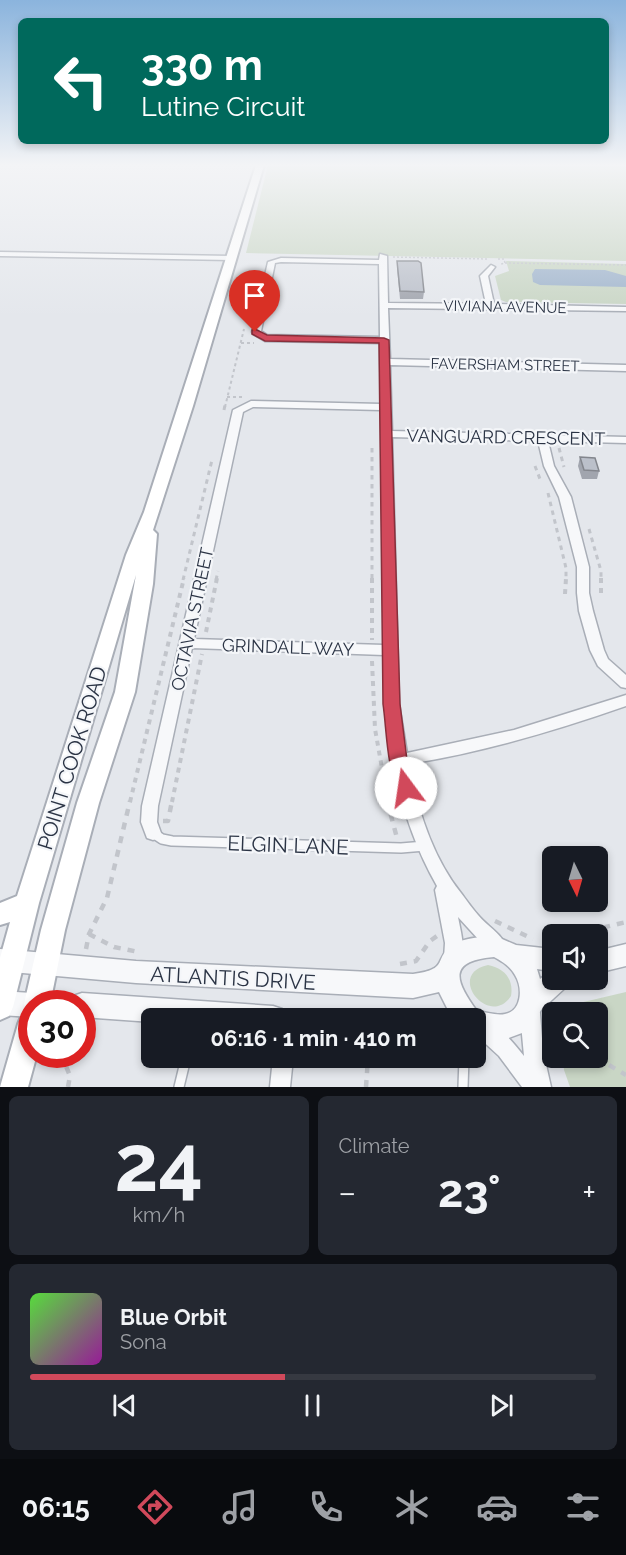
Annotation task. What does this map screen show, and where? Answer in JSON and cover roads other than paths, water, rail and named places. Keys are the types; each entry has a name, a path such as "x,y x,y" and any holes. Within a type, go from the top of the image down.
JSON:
{"main road":[{"name":"POINT COOK ROAD","path":"0,1004 7,960 27,903 134,555 152,512 244,216"},
{"name":"POINT COOK ROAD","path":"40,990 88,803 125,692 144,584 152,512"},
{"path":"0,914 27,903"},
{"path":"14,1087 19,1068"}],"street":[{"path":"0,254 231,258"},
{"path":"384,340 265,338 255,332 272,262 383,258 392,704 399,760 425,846 443,884 476,925 522,964 530,976 533,989 531,1005 533,1051 542,1087"},
{"path":"491,267 484,276 491,307"},
{"name":"VIVIANA AVENUE","path":"384,304 626,309"},
{"name":"FAVERSHAM STREET","path":"385,362 626,368"},
{"name":"OCTAVIA STREET","path":"153,833 149,822 150,806 237,413 242,406 255,404 385,407"},
{"name":"VANGUARD CRESCENT","path":"386,434 626,441"},
{"path":"542,438 549,466 565,497 583,567 585,602 597,650 607,666 626,683"},
{"name":"GRINDALL WAY","path":"186,643 391,650"},
{"path":"399,760 434,754 541,728 626,700"},
{"path":"443,884 452,931 448,986 452,999 460,1008"},
{"path":"451,968 468,949 479,946 542,958"},
{"path":"608,959 626,955"},
{"name":"ATLANTIS DRIVE","path":"7,960 45,966 413,987 434,983 451,968"},
{"path":"486,1025 502,1028 523,1018 531,1005 546,990"},
{"path":"0,1004 18,1005"},
{"name":"ATLANTIS DRIVE","path":"96,1006 141,1009"},
{"path":"486,1033 506,1049 535,1087"},
{"path":"280,1087 282,1068"}],"lane":[{"name":"ELGIN LANE","path":"153,833 162,839 172,841 400,848 425,846"},
{"path":"179,1087 184,1068"},
{"path":"464,1068 464,1087"}],"water":[{"path":"535,269 605,270 626,276 626,287 540,285 533,282 532,274"}]}
